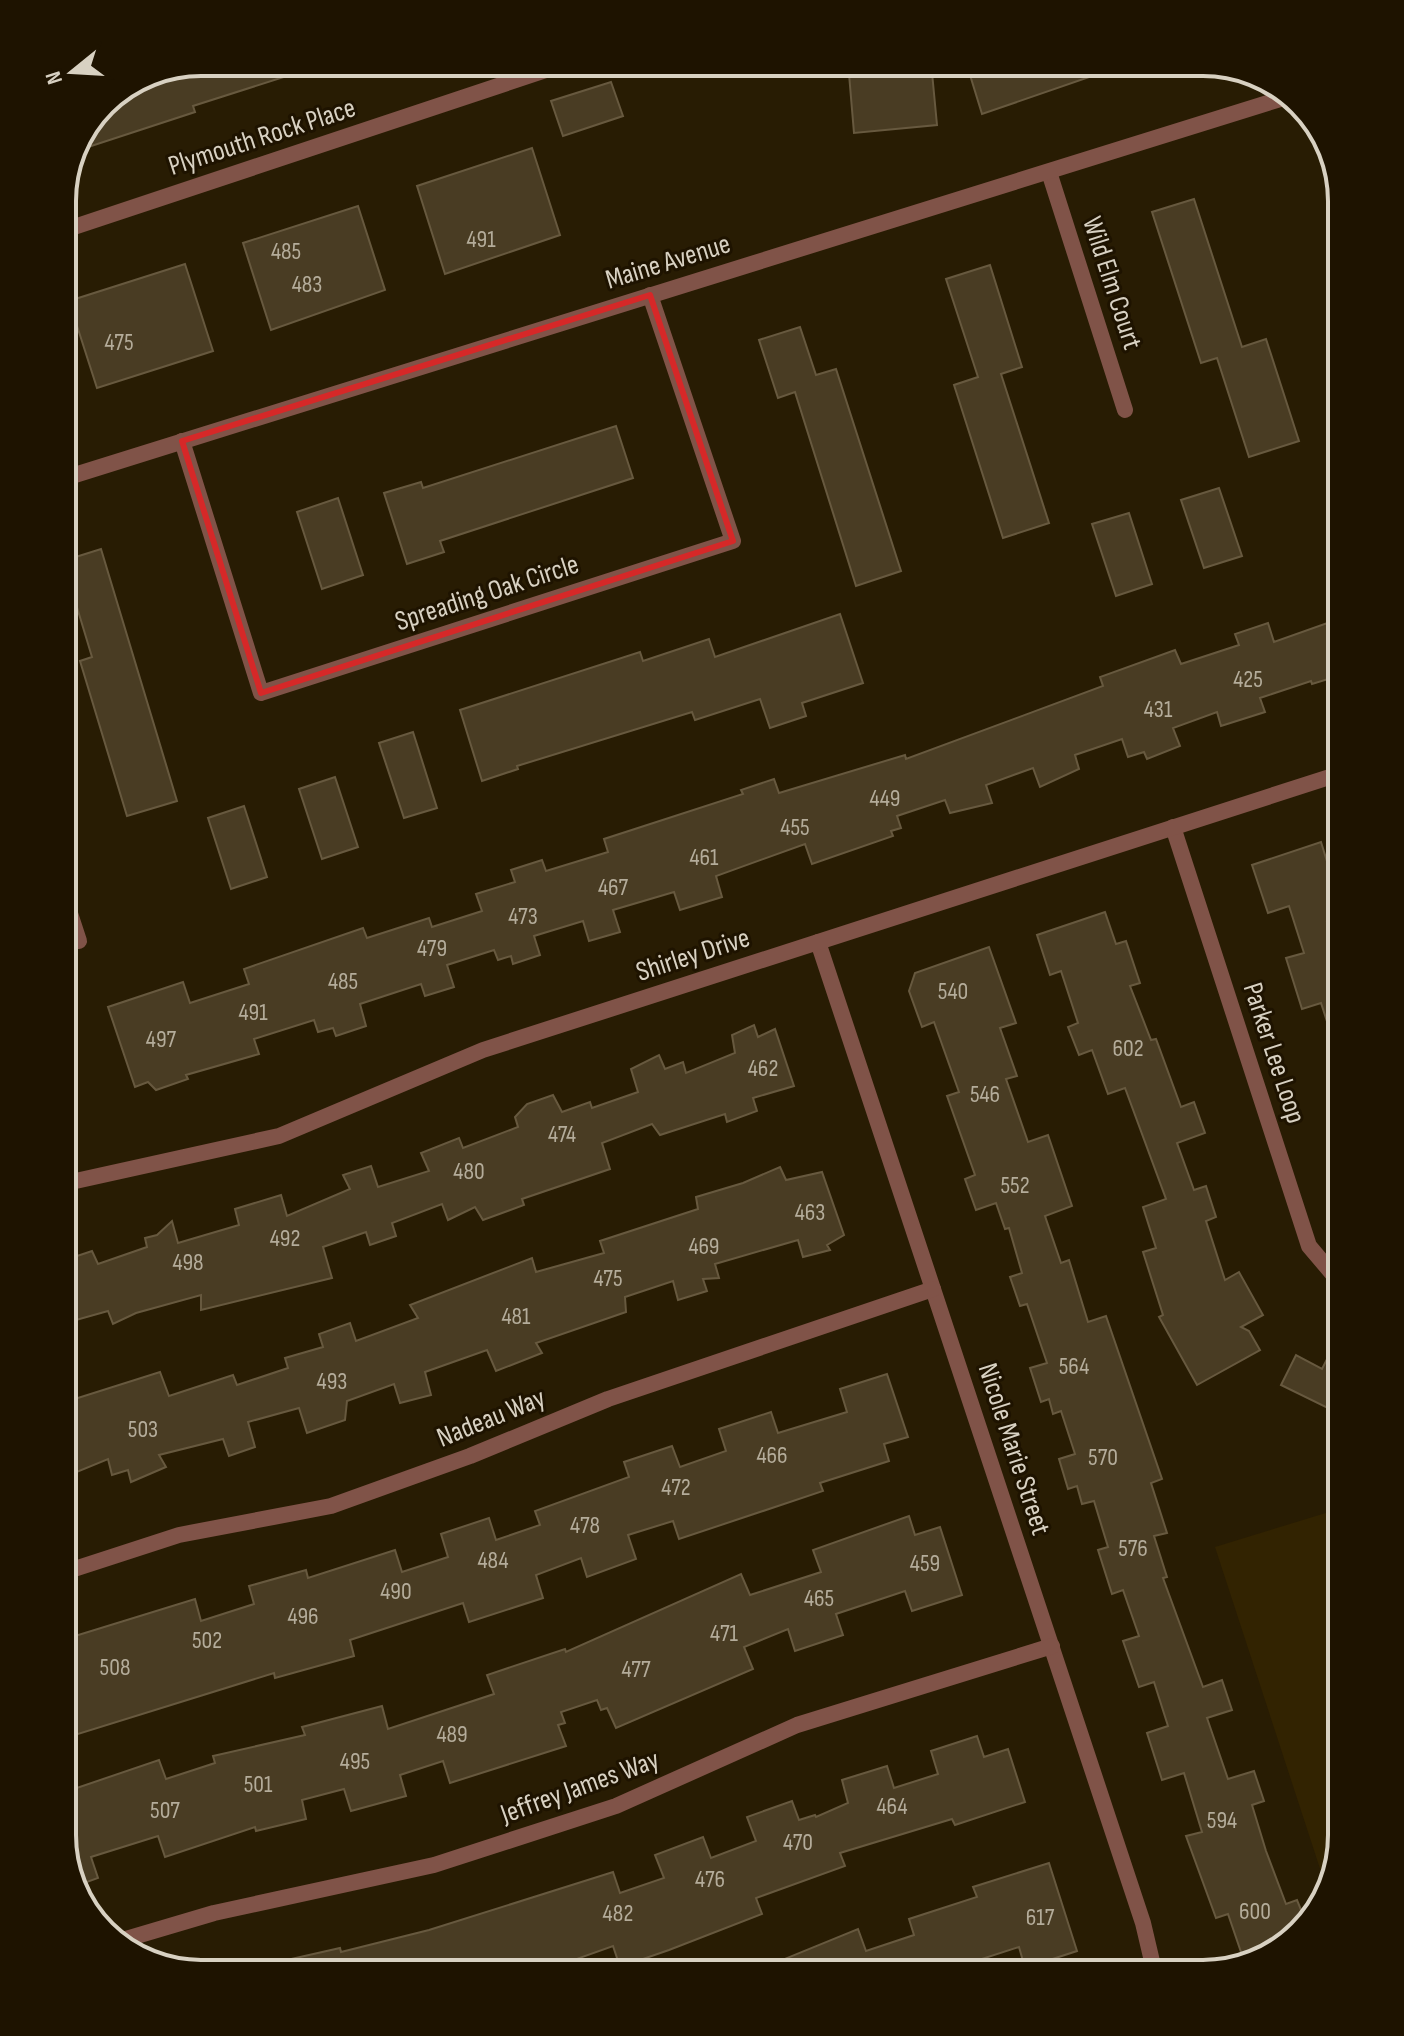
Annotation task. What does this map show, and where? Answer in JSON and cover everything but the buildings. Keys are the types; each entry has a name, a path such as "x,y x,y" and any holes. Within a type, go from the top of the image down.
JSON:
{"street":[{"name":"Plymouth Rock Place","path":"76,226 528,76"},
{"name":"Maine Avenue","path":"76,475 1276,100"},
{"name":"Wild Elm Court","path":"1049,172 1125,410"},
{"name":"Spreading Oak Circle","path":"182,441 261,693 733,541 650,295"},
{"name":"Shirley Drive","path":"76,1181 279,1136 483,1050 1328,777"},
{"name":"Parker Lee Loop","path":"1173,827 1309,1246 1328,1268"},
{"path":"76,932 79,941"},
{"name":"Nicole Marie Street","path":"818,942 1143,1923 1152,1960"},
{"name":"Nadeau Way","path":"76,1568 179,1535 331,1506 470,1456 608,1399 933,1289"},
{"name":"Jeffrey James Way","path":"130,1938 214,1913 434,1865 616,1806 797,1725 1052,1646"}],"highlighted area":[{"path":"650,295 733,541 261,693 182,441"}],"shaded area":[{"path":"1328,1512 1328,1835 1322,1873 1215,1547"}]}
